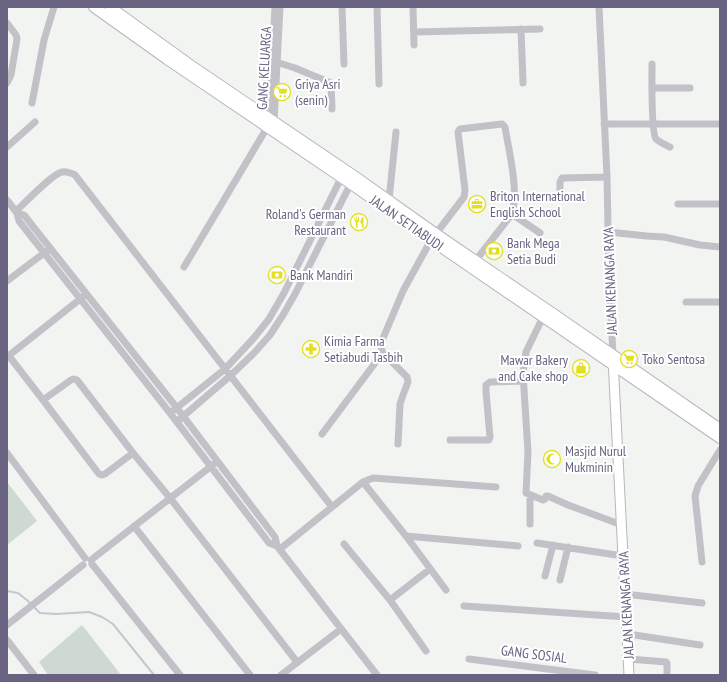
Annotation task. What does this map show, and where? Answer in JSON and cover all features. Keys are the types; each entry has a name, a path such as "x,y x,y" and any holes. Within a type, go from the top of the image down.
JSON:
{"main road":[{"name":"JALAN SETIABUDI","path":"94,7 166,59 343,174 389,200 433,237 476,260 720,438"},
{"name":"JALAN SETIABUDI","path":"110,7 193,67 268,125"},
{"name":"JALAN SETIABUDI","path":"352,179 544,318 719,425"}],"street":[{"path":"32,103 44,40 54,7"},
{"name":"GANG KELUARGA","path":"274,61 275,7"},
{"name":"GANG KELUARGA","path":"268,125 280,7"},
{"path":"342,7 344,64"},
{"path":"377,7 379,84"},
{"path":"413,7 414,45"},
{"name":"JALAN KENANGA RAYA","path":"599,7 607,177 609,276 629,675"},
{"path":"7,23 16,35 17,42 11,75 7,83"},
{"path":"521,29 523,83"},
{"path":"414,32 540,29"},
{"path":"274,61 331,83 332,109"},
{"path":"652,64 653,124 656,139 670,146"},
{"path":"653,88 690,88"},
{"path":"7,147 35,122"},
{"path":"398,444 400,404 408,380 407,377 382,352 381,343 403,291 433,237 465,194 458,132 460,129 500,124 504,126 514,181 515,202 512,214 476,260"},
{"path":"604,124 720,124"},
{"path":"184,267 268,125"},
{"path":"389,200 396,132"},
{"path":"16,212 54,176 61,172 70,172 75,175 332,507"},
{"path":"170,413 225,369 269,319 286,289 343,174"},
{"path":"560,198 560,182 562,178 607,177"},
{"path":"177,422 230,376 270,334 295,294 352,179"},
{"path":"7,200 16,212 19,221 87,294 177,408 275,537 279,548 377,675"},
{"path":"678,204 720,204"},
{"path":"512,214 540,234"},
{"path":"608,232 664,237 700,245 720,247"},
{"path":"7,282 47,250"},
{"path":"47,250 81,299 269,543 279,548"},
{"path":"298,265 307,269"},
{"path":"286,289 295,294"},
{"path":"87,294 8,357 43,400 98,474 105,474 132,453"},
{"path":"686,302 720,302"},
{"path":"544,318 526,352 523,373 528,452 526,492 527,494 543,500 546,496 548,496 622,525"},
{"path":"322,434 382,352"},
{"path":"43,400 71,380 75,380 132,453 170,498 297,662"},
{"path":"450,440 489,440 486,385 490,382 523,381"},
{"path":"702,562 695,496 698,486 720,450"},
{"path":"7,453 180,675"},
{"path":"89,560 218,461"},
{"path":"279,548 363,482 375,478 496,487"},
{"path":"363,482 446,590"},
{"path":"530,495 530,524"},
{"path":"134,526 250,675"},
{"path":"406,536 518,546"},
{"path":"537,543 623,556"},
{"path":"344,544 390,600 426,651"},
{"path":"545,576 553,545"},
{"path":"560,580 568,547"},
{"path":"7,625 82,565 86,568 91,566 89,560"},
{"path":"390,600 430,569"},
{"path":"625,594 702,603"},
{"path":"464,606 626,618"},
{"path":"281,675 341,629"},
{"path":"628,634 700,645"},
{"path":"7,640 34,675"},
{"name":"GANG SOSIAL","path":"469,659 595,675"},
{"path":"629,659 666,662 667,673"}],"shaded area":[{"path":"7,482 37,521 7,545"},
{"path":"82,625 121,675 48,675 39,662"}],"waterway":[{"path":"7,591 18,593 40,613 56,614 89,612 102,617 113,624 154,675"}],"place":[{"name":"Griya Asri (senin)","path":"282,92"},
{"name":"Briton International English School","path":"477,204"},
{"name":"Roland's German Restaurant","path":"359,222"},
{"name":"Bank Mega Setia Budi","path":"494,251"},
{"name":"Bank Mandiri","path":"277,275"},
{"name":"Kimia Farma Setiabudi Tasbih","path":"311,349"},
{"name":"Toko Sentosa","path":"629,359"},
{"name":"Mawar Bakery and Cake shop","path":"581,368"},
{"name":"Masjid Nurul Mukminin","path":"552,459"}]}
